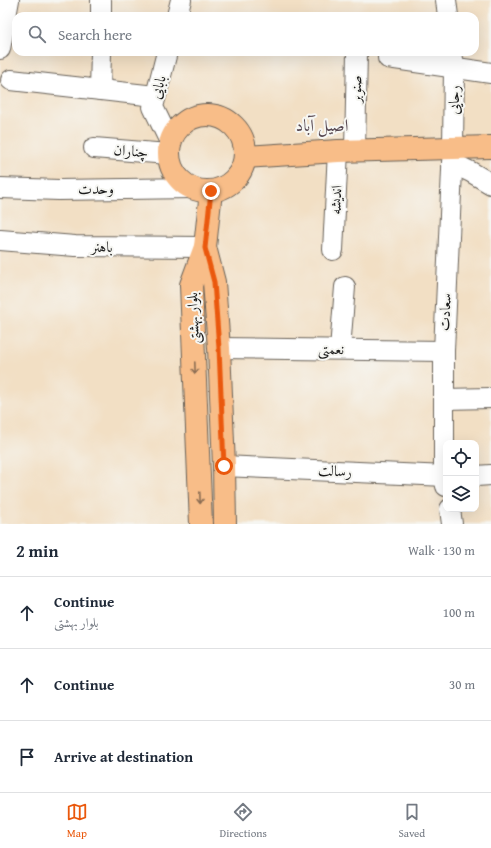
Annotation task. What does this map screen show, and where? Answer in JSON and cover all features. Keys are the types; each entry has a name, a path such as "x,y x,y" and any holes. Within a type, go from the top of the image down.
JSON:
{"main road":[{"path":"208,114 220,117 232,124 239,133 244,145 245,157 241,170 233,180 223,188 201,190 186,186 177,178 171,167 169,148 176,130 184,122 196,116 208,114"},
{"path":"245,157 347,150 453,155 491,147"},
{"path":"201,190 205,248"},
{"name":"بلوار بهشتی","path":"205,248 214,282 219,348 225,524"},
{"name":"بلوار بهشتی","path":"201,524 191,285 205,248"}],"street":[{"path":"0,49 9,0"},
{"path":"101,12 102,0"},
{"path":"178,12 181,0"},
{"path":"446,0 448,12"},
{"path":"100,90 101,56"},
{"name":"بابایی","path":"166,56 153,107 169,148"},
{"name":"صنوبر","path":"347,150 357,56"},
{"path":"388,58 453,60 491,73"},
{"name":"رجایی","path":"453,60 453,155"},
{"path":"12,80 155,96"},
{"name":"چناران","path":"94,148 169,148"},
{"name":"اندیشه","path":"334,250 347,150"},
{"path":"453,155 472,172 491,184"},
{"name":"سعادت","path":"445,476 444,351 453,155"},
{"name":"وحدت","path":"0,188 59,190 201,190"},
{"name":"باهنر","path":"0,240 75,246 205,248"},
{"path":"340,349 345,287"},
{"name":"نعمتی","path":"219,348 444,351"},
{"path":"444,399 491,398"},
{"name":"رسالت","path":"224,466 443,480"},
{"path":"479,476 491,475"},
{"path":"450,512 452,524"}],"district":[{"name":"اصیل آباد","path":"322,125"}],"route":[{"path":"211,191 205,248 214,282 219,348 224,466"}]}
